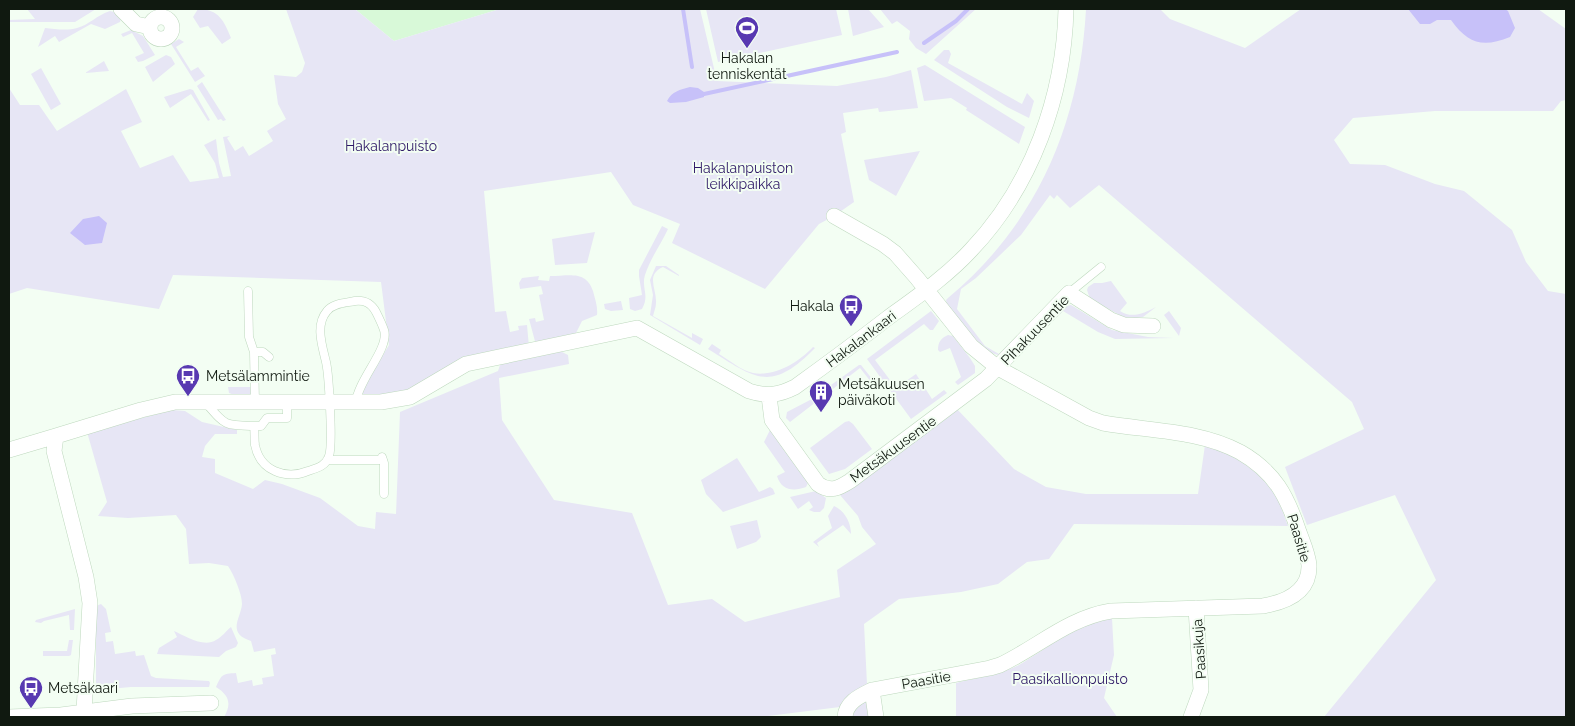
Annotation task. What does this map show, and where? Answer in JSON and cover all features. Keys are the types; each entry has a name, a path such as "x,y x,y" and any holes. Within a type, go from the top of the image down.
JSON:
{"street":[{"path":"120,9 136,24 150,27"},
{"name":"Hakalankaari","path":"769,396 795,387 926,290 972,249 993,224 1008,203 1033,156 1055,95 1061,70 1066,9"},
{"name":"Paasitie","path":"834,216 884,244 900,259 971,346 998,368 1076,412 1104,423 1217,441 1260,464 1278,484 1292,511 1309,566 1304,585 1289,599 1280,603 1263,606 1111,611 1093,614 1074,622 1000,665 872,690 859,696 845,712 845,717"},
{"name":"Pihakuusentie","path":"998,368 1069,292 1111,320 1124,325 1153,326"},
{"path":"9,450 175,402 381,402 410,397 466,364 637,328 749,391 769,396"},
{"name":"Metsäkuusentie","path":"769,396 772,420 818,484 827,489 833,489 850,481 980,384 998,368"},
{"path":"56,436 54,451 86,577 90,603 84,711"},
{"name":"Paasikuja","path":"1191,717 1201,690 1196,608"},
{"path":"872,690 876,717"},
{"path":"9,717 61,715 84,711 184,710 211,703"}],"lane":[{"path":"1069,292 1101,267"},
{"path":"248,291 249,337 254,352 255,403"},
{"path":"254,426 255,446 259,455 271,470 291,475 322,466 329,457 331,438 326,362 321,345 321,320 328,309 339,304 360,301 367,302 374,307 385,330 385,342 359,388 356,402"},
{"path":"254,352 263,352 269,358"},
{"path":"205,402 223,423 254,426 261,426 268,418 287,418 287,402"},
{"path":"327,460 349,457 382,458 384,494"}],"shaded area":[{"path":"355,9 500,9 394,41"},
{"path":"1408,9 1505,9 1508,11 1515,28 1510,37 1492,42 1477,42 1464,34 1451,20 1437,20 1430,24 1420,24"},
{"path":"690,87 698,88 704,92 704,97 686,102 670,103 667,101 674,93"},
{"path":"99,216 107,223 102,243 85,245 70,233 83,219"}],"green space":[{"path":"27,9 96,9 75,22 9,22 9,20 35,19"},
{"path":"198,9 211,11 220,17 231,38 222,44 208,26 200,28 193,17"},
{"name":"Hakalanpuisto","path":"286,9 355,9 394,41 500,9 700,9 717,81 837,86 886,77 911,70 918,108 879,112 878,108 843,113 846,132 841,134 854,202 819,224 765,289 672,243 680,224 633,205 611,172 484,191 495,312 506,311 510,332 519,330 518,326 527,325 529,347 401,394 360,397 360,393 389,345 381,282 173,275 159,309 27,288 9,294 9,88 20,105 39,105 57,131 126,89 142,122 121,131 140,168 173,155 190,182 219,178 215,163 204,145 216,139 223,177 231,176 223,137 230,136 227,138 235,151 243,146 249,156 273,141 267,131 286,119 278,104 274,75 296,77 302,72 305,63"},
{"name":"Hakalan tenniskentät","path":"706,9 836,9 842,35 718,62"},
{"path":"848,9 868,9 884,27 853,36"},
{"path":"880,9 976,9 926,54 916,48 909,39 910,31 897,21 892,24"},
{"path":"1086,9 1160,9 1170,19 1245,48 1301,9 1538,9 1566,29 1566,100 1561,101 1553,111 1435,111 1353,118 1334,140 1350,164 1385,165 1435,184 1464,191 1512,230 1526,262 1548,291 1566,294 1566,717 1324,717 1436,580 1395,495 1307,525 1285,467 1364,429 1352,402 1099,185 1070,208 1057,195 1054,199 1050,195 1021,235 976,278 961,289 957,309 985,346 999,354 1012,341 1014,344 1002,355 994,354 979,344 947,305 946,300 979,269 1006,238 1029,204 1048,168 1063,131 1074,92 1082,51"},
{"path":"110,11 121,18 120,22 105,29 91,24 59,42 55,36 38,47 45,28 65,30 77,28"},
{"path":"131,30 143,36 155,55 138,62 135,57 144,53 132,33 123,37 121,34"},
{"path":"179,39 184,42 176,47 191,71 198,67 205,76 195,82 171,44"},
{"path":"944,50 949,50 951,54 948,63 1022,104 1027,93 1034,101 1029,118 1007,107 934,60"},
{"path":"166,55 171,57 175,64 153,82 145,67"},
{"path":"104,61 109,71 85,73"},
{"path":"925,65 1025,127 1019,144 966,110 967,108 951,98 924,101 917,68"},
{"path":"41,68 61,104 51,110 31,74"},
{"path":"202,82 226,120 218,120 197,86"},
{"path":"190,89 193,90 210,120 208,121 191,94 170,108 164,97"},
{"path":"920,151 896,196 869,180 864,160"},
{"path":"662,226 668,229 645,275 645,300 642,309 635,311 630,309 629,298 642,295 639,270"},
{"path":"595,232 587,263 555,265 552,239"},
{"path":"656,266 666,266 679,276 663,267 654,274 653,283 656,303 653,316 692,338 692,333 703,339 700,345 650,315 653,295 650,280"},
{"path":"564,275 581,277 586,280 593,291 597,315 582,321 575,335 536,345 529,319 535,318 536,322 544,320 539,295 543,294 541,286 520,289 519,283 522,278 539,276 538,280 549,281 550,276"},
{"path":"1111,281 1127,303 1120,311 1134,315 1156,307 1143,317 1127,319 1090,299 1088,287 1094,283"},
{"path":"621,301 623,310 611,311 605,309 604,304"},
{"path":"1071,305 1112,330 1148,337 1174,338 1115,339 1098,332 1063,311 1059,315 1057,312 1065,306"},
{"path":"931,311 939,321 933,330 930,330 924,324 875,360 896,388 916,374 932,399 944,390 947,393 911,419 867,359"},
{"path":"1169,311 1181,328 1179,336 1164,315"},
{"path":"948,335 953,336 975,366 975,373 958,385 955,382 961,377 950,348 940,352 938,350 940,341"},
{"path":"712,344 721,350 719,354 740,368 761,374 786,367 801,358 813,347 815,348 786,372 762,377 738,368 708,349"},
{"path":"560,351 568,355 569,364 499,378 502,420 554,500 632,513 668,605 712,599 745,622 840,597 837,570 876,544 862,527 858,516 840,495 956,408 1014,469 1046,487 1086,494 1198,494 1205,445 1243,461 1262,473 1274,490 1288,526 1074,524 1049,559 1027,562 998,584 961,592 899,599 864,624 867,684 851,693 840,707 760,717 224,717 228,708 228,700 224,693 216,687 221,677 225,674 236,673 238,683 252,680 253,686 263,684 262,678 274,676 271,655 276,654 275,648 254,652 251,641 239,634 237,625 242,600 233,574 228,566 209,563 189,564 186,529 176,515 128,518 98,516 107,502 87,432 172,410 185,411 202,422 237,430 237,434 215,434 205,446 202,457 215,459 215,473 253,489 265,480 282,484 320,498 358,526 375,529 376,512 396,514 400,412 498,371 501,362"},
{"path":"859,365 877,385 875,387 860,368 790,422 786,418 787,412 810,400"},
{"path":"228,387 252,387 251,396 237,396 229,393"},
{"path":"849,421 872,449 845,469 829,474 810,448"},
{"path":"770,430 809,481 806,487 788,489 779,481 777,476 785,472 764,442"},
{"path":"737,458 759,492 770,487 775,494 723,512 706,494 701,480"},
{"path":"816,491 826,498 824,508 820,512 809,510 813,507 809,501 798,509 790,497"},
{"path":"834,506 847,518 851,534 843,525 817,543 819,547 813,542 832,528 828,516"},
{"path":"757,520 761,537 756,542 737,549 730,526"},
{"path":"101,604 106,609 111,632 105,633 106,642 113,641 115,654 135,651 136,656 144,655 151,676 156,678 209,681 209,687 96,688 96,606"},
{"path":"75,609 74,630 70,630 69,615 41,623 35,622 36,620"},
{"name":"Paasikallionpuisto","path":"1112,618 1114,655 1104,698 1117,717 956,717 956,683 996,674 1019,665 1077,628 1098,619"},
{"path":"231,627 238,643 236,647 226,651 219,657 157,654 159,648 177,637 174,631 206,643 218,639"},
{"path":"69,640 73,640 71,655 43,656 43,651 67,651"},
{"path":"867,701 871,717 848,717 857,703"}],"waterway":[{"path":"683,9 692,67"},
{"path":"924,43 956,21 968,9"},
{"path":"704,94 897,52"}],"place":[{"name":"Hakalan tenniskentät","path":"747,49"},
{"name":"Hakala","path":"851,327"},
{"name":"Metsälammintie","path":"188,397"},
{"name":"Metsäkuusen päiväkoti","path":"821,413"},
{"name":"Metsäkaari","path":"31,709"}],"park label":[{"name":"Hakalanpuiston leikkipaikka","path":"743,176"}]}
